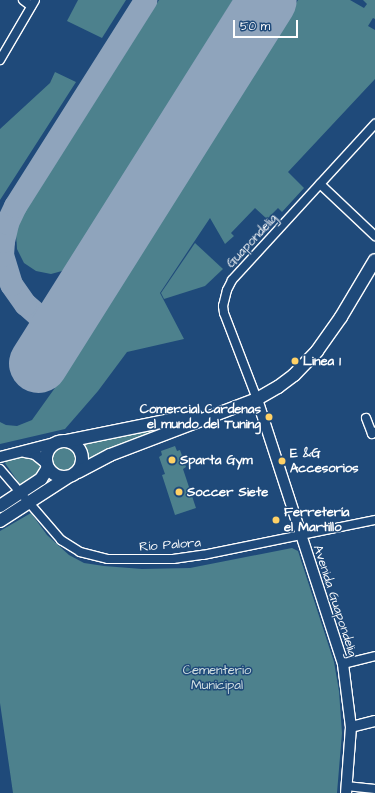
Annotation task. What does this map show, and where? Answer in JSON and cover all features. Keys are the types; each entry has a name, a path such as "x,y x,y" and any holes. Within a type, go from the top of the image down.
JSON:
{"main road":[{"path":"0,522 73,475 110,455 257,398 294,375 317,351 341,317 375,260"},
{"path":"0,506 41,480 47,466 47,452 61,442 233,407"},
{"path":"47,466 56,476 73,475 82,463 81,454 76,445 61,442"}],"street":[{"path":"0,60 33,3 23,0"},
{"name":"Guapondelig","path":"257,398 226,320 222,306 224,298 232,280 375,124"},
{"path":"320,184 375,236"},
{"name":"Avenida Guapondelig","path":"257,398 300,536 343,664 351,726 346,790"},
{"path":"366,418 372,434 375,432"},
{"path":"0,457 61,442"},
{"path":"25,452 35,454 47,466"},
{"name":"Río Palora","path":"0,469 56,535 71,548 90,556 108,559 173,559 203,555 375,520"},
{"path":"343,664 375,656"},
{"path":"351,726 375,721"},
{"path":"346,790 369,790"}],"green space":[{"path":"78,0 126,0 102,38 67,21"},
{"path":"159,0 233,0 69,263 62,271 51,274 36,271 24,263 17,249 16,234 21,218"},
{"path":"298,0 350,0 364,8 367,4 363,0 375,0 375,19 373,18 368,26 375,30 375,79 288,172 304,188 282,212 278,208 267,219 255,208 231,233 234,236 225,244 210,218 160,293 184,339 127,352 98,391 65,429 0,444 0,422 6,425 17,426 32,420 57,385"},
{"path":"55,72 76,82 0,200 0,129 50,83"},
{"path":"195,243 223,269 205,286 164,299 161,293"},
{"path":"201,417 87,463 80,442"},
{"path":"64,445 74,449 78,459 74,469 64,473 54,469 50,459 54,449"},
{"name":"Soccer Siete","path":"175,446 177,451 180,450 186,467 183,469 196,508 175,515 162,475 165,474 159,457 162,455 161,451"},
{"path":"29,455 41,465 42,471 21,486 5,463 7,460"},
{"name":"Cementerio Municipal","path":"31,513 47,535 69,555 84,563 104,566 142,569 190,568 292,548 298,551 334,662 339,691 342,733 337,793 13,793 0,703 0,531"}],"taxiway":[{"path":"61,328 39,316 25,304 11,284 2,255 7,223 15,206 145,0"}],"runway":[{"path":"38,363 267,0"}],"place":[{"name":"Linea 1","path":"295,361"},
{"name":"Comercial Cardenas el mundo del Tuning","path":"269,417"},
{"name":"Sparta Gym","path":"172,460"},
{"name":"E &G Accesorios","path":"282,461"},
{"name":"Soccer Siete","path":"179,492"},
{"name":"Ferretería el Martillo","path":"276,520"}]}
